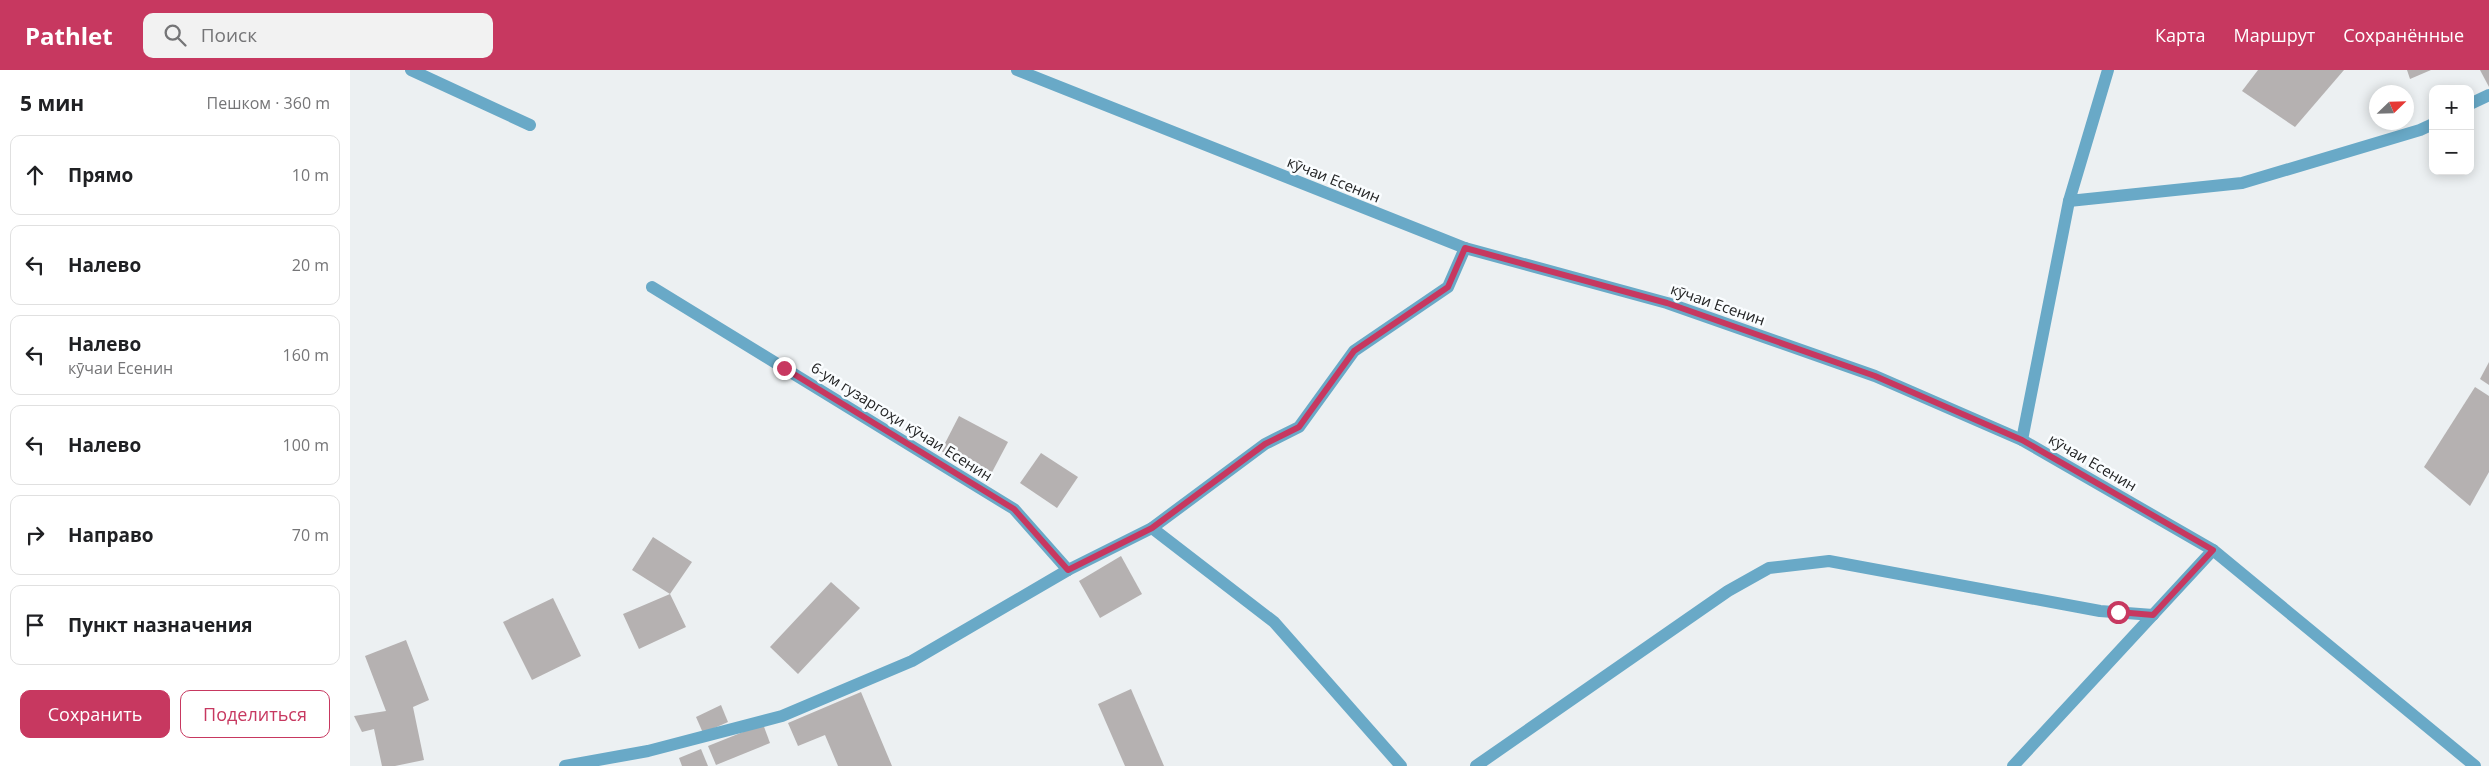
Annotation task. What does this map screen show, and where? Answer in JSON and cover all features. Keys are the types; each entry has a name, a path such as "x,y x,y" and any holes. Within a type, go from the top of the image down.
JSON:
{"street":[{"path":"411,70 530,125"},
{"name":"кӯчаи Есенин","path":"1017,70 1465,248 1667,303 1875,376 2022,440 2213,550 2356,671 2475,766"},
{"path":"2022,440 2070,201 2108,70"},
{"path":"2474,102 2489,95"},
{"path":"2070,201 2242,183 2429,126"},
{"path":"565,766 648,751 782,716 912,661 1068,570 1152,528 1265,444 1299,427 1354,351 1448,287 1465,248"},
{"name":"6-ум гузаргоҳи кӯчаи Есенин","path":"652,287 1014,509 1068,570"},
{"path":"1152,528 1274,622 1401,766"},
{"path":"2013,766 2213,550"},
{"path":"1476,766 1728,591 1769,568 1829,561 2100,611 2153,615"}],"building":[{"path":"2258,70 2344,70 2295,127 2242,91"},
{"path":"2407,70 2431,70 2410,79"},
{"path":"2480,70 2489,70 2489,87"},
{"path":"2489,362 2489,385 2480,379"},
{"path":"2475,387 2489,396 2489,472 2470,506 2424,467"},
{"path":"959,416 1008,442 990,476 941,451"},
{"path":"1041,453 1078,477 1057,508 1020,483"},
{"path":"653,537 692,562 670,594 632,570"},
{"path":"1121,556 1142,594 1100,618 1079,581"},
{"path":"831,582 860,608 798,674 770,647"},
{"path":"670,594 686,627 639,649 623,614"},
{"path":"553,598 581,656 532,680 503,622"},
{"path":"406,640 429,700 413,707 424,760 395,766 382,766 374,729 362,732 354,716 386,711 365,656"},
{"path":"1131,689 1164,766 1125,766 1098,704"},
{"path":"861,692 892,766 838,766 825,735 798,746 788,723"},
{"path":"721,705 728,722 703,733 696,717"},
{"path":"763,724 770,743 716,765 708,746"},
{"path":"701,749 708,766 682,766 679,758"}],"route":[{"path":"784,368 1014,509 1068,570 1152,528 1265,444 1299,427 1354,351 1448,287 1465,248 1667,303 1875,376 2022,440 2213,550 2153,615 2118,612"}]}
